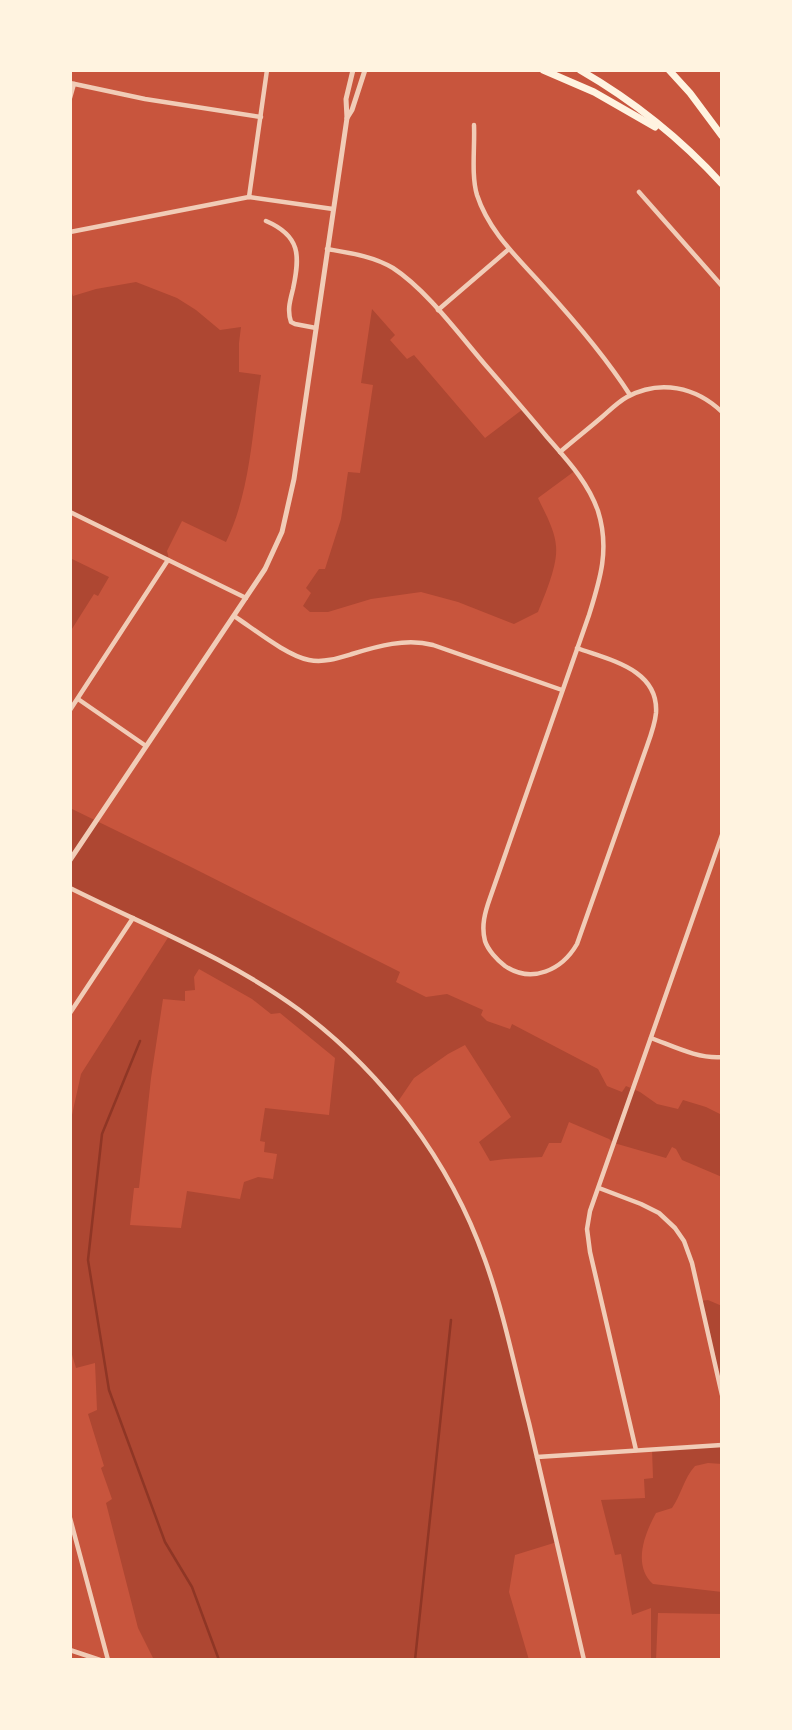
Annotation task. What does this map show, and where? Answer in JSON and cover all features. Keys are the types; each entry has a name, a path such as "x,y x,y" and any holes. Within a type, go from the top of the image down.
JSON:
{"highway":[{"path":"543,70 594,92 671,136"},
{"path":"580,70 625,99 671,136 722,184"},
{"path":"670,70 722,136"}],"street":[{"path":"249,197 267,70"},
{"path":"70,860 265,569 279,539 294,479 352,70"},
{"path":"347,118 365,70"},
{"path":"70,98 72,83 145,99 261,117"},
{"path":"474,125 476,192 492,228 575,322 630,395"},
{"path":"639,192 722,286"},
{"path":"70,232 249,197 333,209"},
{"path":"266,221 291,238 297,256 289,307 290,319 295,324 316,328"},
{"path":"327,249 380,261 416,286 561,452 587,488 598,512 603,538 602,574 489,898 484,920 484,938 492,953 502,964 523,974 550,971 572,954 656,716 654,696 641,675 627,666 577,648"},
{"path":"438,310 509,249"},
{"path":"561,452 624,399 644,390 658,387 680,388 700,395 721,409"},
{"path":"70,512 246,598"},
{"path":"70,710 168,560"},
{"path":"234,616 285,650 307,660 336,659 394,644 422,643 562,690"},
{"path":"78,699 146,746"},
{"path":"636,1450 588,1239 588,1220 722,835"},
{"path":"70,888 239,971 310,1018 366,1068 420,1134 452,1185 485,1259 537,1457 584,1660"},
{"path":"70,1013 133,918"},
{"path":"651,1038 710,1058 722,1057"},
{"path":"599,1188 659,1213 684,1241 692,1263 722,1395"},
{"path":"537,1457 722,1445"},
{"path":"70,1518 108,1660"},
{"path":"70,1650 100,1660"}],"shaded area":[{"path":"136,282 177,298 220,330 241,327 239,372 261,375 246,481 226,542 182,521 167,551 169,559 70,511 70,288 73,296"},
{"path":"372,309 395,335 390,340 407,359 414,355 485,438 523,409 576,470 538,498 554,534 555,562 538,612 514,624 458,602 421,592 371,599 328,612 310,612 303,606 311,593 306,588 319,569 325,569 341,519 348,472 360,473 373,385 361,383"},
{"path":"70,558 109,577 98,596 94,594 70,632"},
{"path":"70,808 400,972 396,982 426,997 447,994 483,1010 481,1015 487,1021 510,1029 512,1024 598,1069 607,1086 622,1092 626,1086 657,1104 678,1109 683,1100 722,1115 722,1177 682,1160 672,1147 666,1158 614,1143 569,1122 561,1143 549,1143 542,1157 490,1161 479,1142 511,1117 465,1045 414,1078 397,1103 452,1184 493,1283 557,1542 515,1555 509,1592 529,1660 154,1660 138,1628 106,1503 112,1499 101,1468 104,1466 88,1414 97,1410 95,1363 76,1368 70,1348 70,1124 81,1074 169,936 70,887","holes":["199,969 252,999 271,1014 280,1013 335,1058 329,1115 265,1108 260,1141 265,1142 264,1152 277,1154 273,1179 258,1177 244,1182 240,1199 187,1191 181,1228 130,1225 134,1188 139,1188 163,999 185,1001 185,991 195,990 194,977"]},
{"path":"708,1300 722,1306 722,1397 700,1301"},
{"path":"722,1445 722,1464 695,1466 672,1508 656,1513 645,1539 642,1558 643,1568 653,1584 722,1592 722,1614 658,1613 656,1660 651,1660 651,1608 632,1615 621,1554 615,1555 601,1500 645,1498 644,1479 653,1478 652,1449"}],"waterway":[{"path":"140,1041 102,1134 88,1260 109,1390 165,1542 192,1587 219,1660"},
{"path":"415,1660 451,1320"}]}
